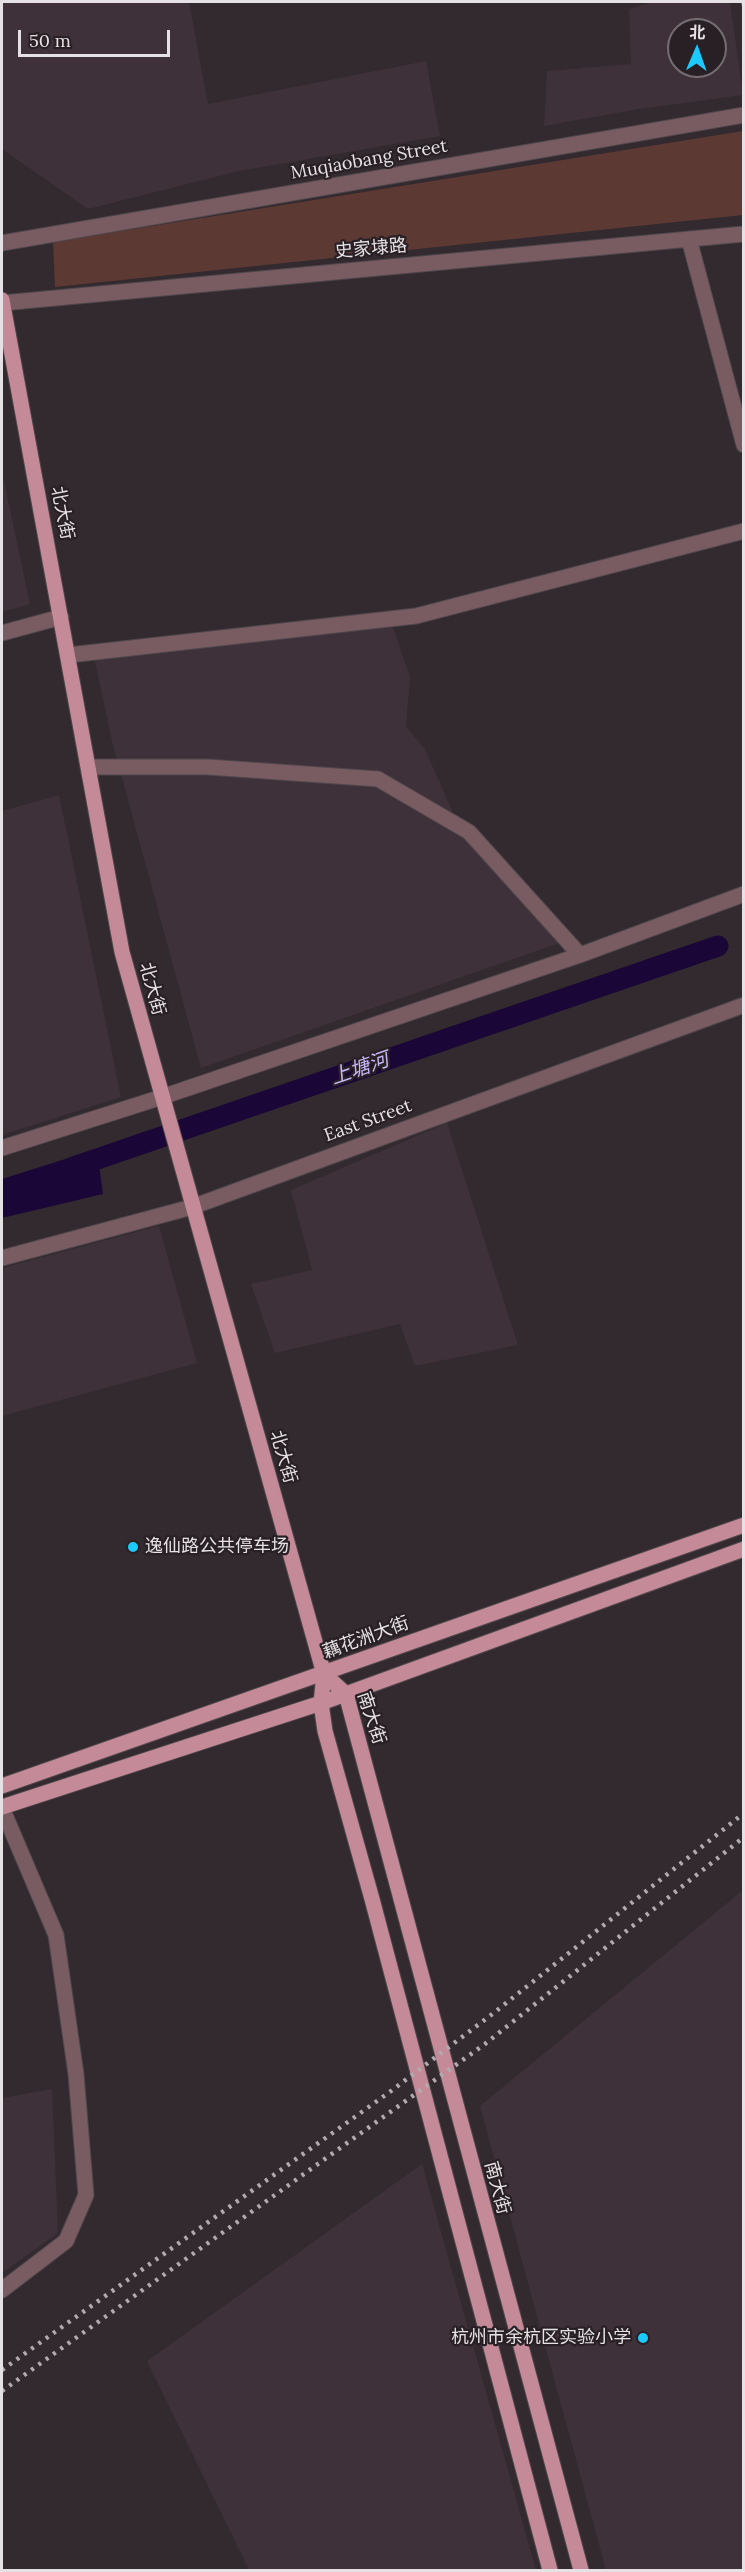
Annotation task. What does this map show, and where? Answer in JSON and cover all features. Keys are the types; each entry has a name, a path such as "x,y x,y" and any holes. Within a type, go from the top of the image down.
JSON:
{"main road":[{"name":"北大街","path":"2,302 62,617 122,952 324,1674"},
{"name":"藕花洲大街","path":"2,1786 744,1525"},
{"path":"2,1807 321,1703 744,1549"},
{"name":"南大街","path":"324,1674 346,1694 581,2571"},
{"path":"324,1674 321,1703 325,1731 372,1899 550,2571"}],"street":[{"name":"Muqiaobang Street","path":"2,243 744,115"},
{"name":"史家埭路","path":"2,302 744,234"},
{"path":"688,239 744,444"},
{"path":"69,655 416,616 744,531"},
{"path":"2,633 62,617"},
{"path":"89,767 208,767 378,779 469,832 580,955"},
{"path":"2,1148 162,1097 580,955 744,894"},
{"name":"East Street","path":"2,1258 192,1206 744,1005"},
{"path":"2,1807 56,1935 76,2074 86,2195 66,2241 2,2290"}],"path":[{"path":"743,2 744,7"}],"shaded area":[{"path":"2,2 189,2 208,104 426,61 440,136 239,171 88,209 2,149"},
{"path":"652,2 730,2 743,95 639,109 544,126 547,71 631,64 629,9"},
{"path":"743,131 743,215 55,287 53,242"},
{"path":"2,472 30,604 2,612"},
{"path":"389,616 410,677 406,727 425,749 454,815 565,941 201,1068 112,741 92,647"},
{"path":"59,795 121,1097 2,1135 2,811"},
{"path":"447,1123 518,1345 415,1366 400,1324 275,1353 251,1284 312,1270 291,1190"},
{"path":"97,1149 103,1194 2,1218 2,1179"},
{"path":"159,1226 197,1363 2,1416 2,1268"},
{"name":"杭州市余杭区实验小学","path":"743,1890 743,2570 606,2570 480,2106"},
{"path":"52,2089 58,2233 2,2273 2,2098"},
{"path":"422,2164 536,2570 249,2570 147,2361"}],"waterway":[{"name":"上塘河","path":"71,1168 718,946"}],"railway":[{"path":"2,2370 391,2091 495,2012 744,1813"},
{"path":"2,2391 485,2044 744,1837"}],"place":[{"name":"逸仙路公共停车场","path":"133,1547"},
{"name":"杭州市余杭区实验小学","path":"643,2338"}]}
